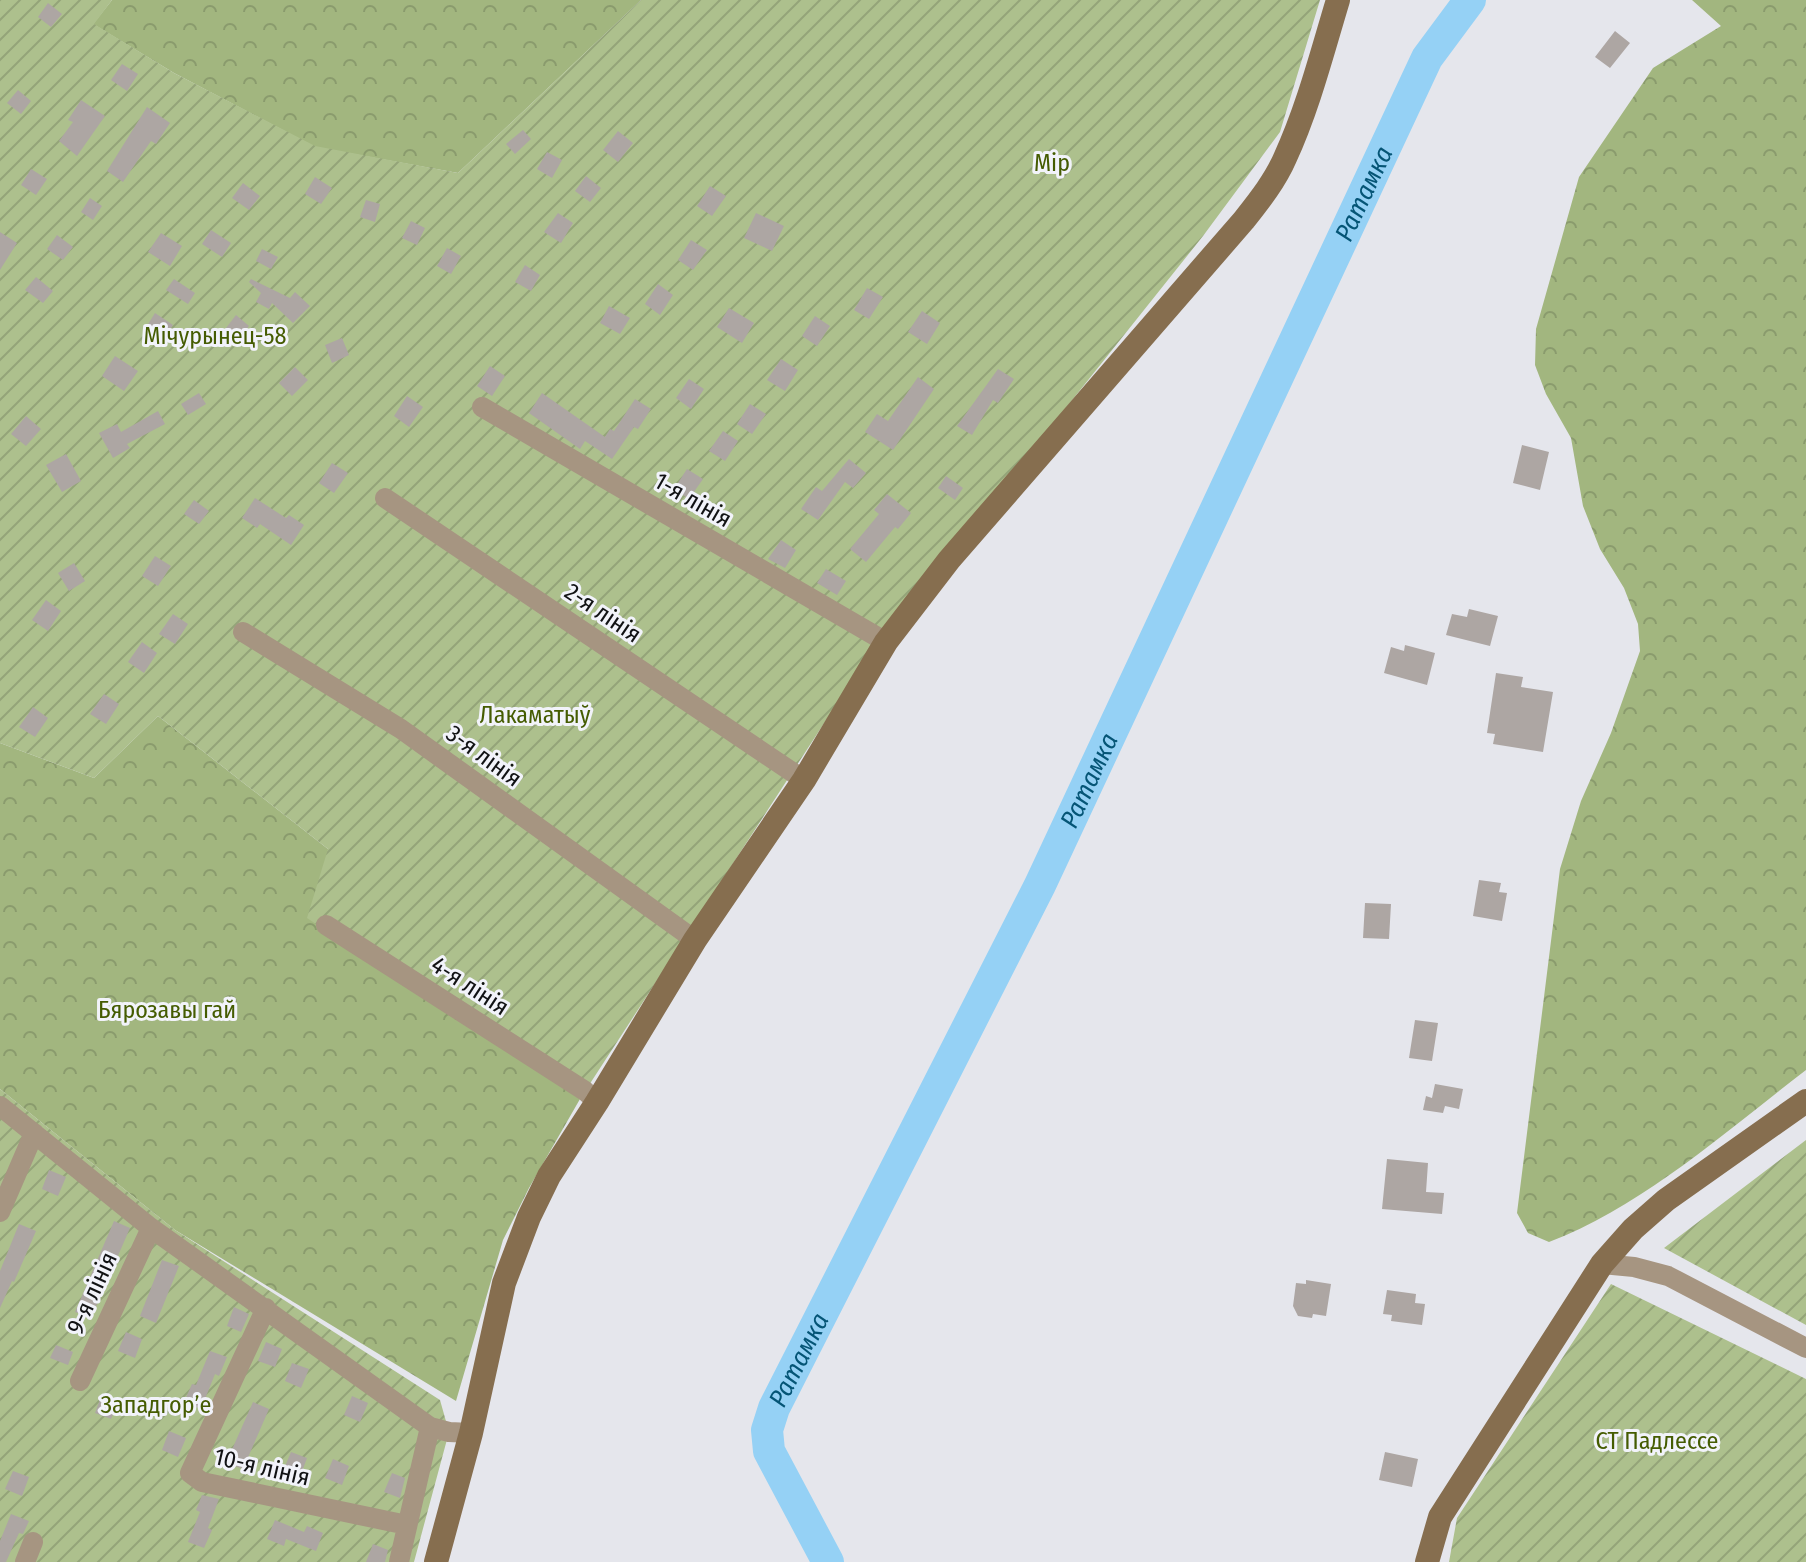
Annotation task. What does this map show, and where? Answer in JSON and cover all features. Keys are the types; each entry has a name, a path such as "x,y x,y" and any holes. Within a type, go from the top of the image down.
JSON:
{"street":[{"path":"436,1562 471,1433 504,1283 549,1176 591,1097 882,640 1234,232 1267,189 1284,160 1304,110 1338,0"},
{"name":"1-я лінія","path":"482,407 882,640"},
{"name":"2-я лінія","path":"385,498 797,776"},
{"name":"3-я лінія","path":"243,632 401,729 692,937"},
{"name":"4-я лінія","path":"326,925 591,1097"},
{"path":"1427,1562 1440,1517 1602,1264 1633,1229 1666,1200 1806,1101"},
{"path":"0,1106 151,1228 430,1427 471,1433"},
{"path":"0,1212 34,1133"},
{"name":"9-я лінія","path":"80,1381 151,1228"},
{"path":"1602,1264 1634,1267 1668,1276 1806,1348"},
{"name":"10-я лінія","path":"266,1308 190,1473 202,1482 407,1525"},
{"path":"399,1562 430,1427"},
{"path":"25,1562 33,1542"}],"green space":[{"path":"0,0 112,0 94,24 174,73 315,146 458,173 641,0 1320,0 1280,132 1203,236 882,634 580,1099 307,918 328,849 158,716 94,778 0,743"},
{"path":"112,0 641,0 458,173 315,147 174,73 93,24"},
{"path":"1692,0 1806,0 1806,1070 1651,1188 1584,1227 1549,1242 1528,1233 1517,1213 1560,869 1581,801 1611,733 1640,651 1638,624 1624,588 1600,549 1583,506 1571,438 1546,394 1535,365 1536,329 1579,177 1653,68 1721,26"},
{"name":"Бярозавы гай","path":"158,716 328,849 580,1099 503,1240 456,1401 175,1230 0,1089 0,743 94,778"},
{"name":"Западгорʼе","path":"0,1089 175,1230 440,1400 449,1432 414,1562 0,1562"},
{"path":"1806,1140 1806,1325 1664,1248"},
{"name":"СТ Падлессе","path":"1611,1284 1806,1379 1806,1562 1449,1562 1457,1518"}],"building":[{"path":"48,3 62,14 51,27 38,17"},
{"path":"1615,31 1630,43 1610,68 1595,57"},
{"path":"122,64 138,74 127,91 111,80"},
{"path":"18,90 31,101 21,114 7,103"},
{"path":"81,100 105,116 77,156 59,141 73,122 68,120"},
{"path":"147,107 170,123 156,144 151,141 123,182 107,171"},
{"path":"523,130 531,139 515,154 506,144"},
{"path":"618,131 633,143 618,162 603,150"},
{"path":"547,152 562,160 552,178 537,169"},
{"path":"31,169 47,179 36,195 21,185"},
{"path":"586,176 601,188 590,202 575,191"},
{"path":"315,177 332,188 321,204 305,194"},
{"path":"243,183 260,196 249,210 232,198"},
{"path":"710,186 726,196 712,216 697,206"},
{"path":"90,198 102,206 93,220 81,212"},
{"path":"366,200 380,204 375,222 360,217"},
{"path":"558,213 573,223 561,243 544,232"},
{"path":"756,213 784,226 772,251 744,238"},
{"path":"411,221 425,228 417,245 402,238"},
{"path":"211,230 231,243 222,257 202,244"},
{"path":"0,232 17,243 0,270"},
{"path":"161,233 182,246 170,266 148,252"},
{"path":"57,235 73,247 63,260 47,249"},
{"path":"691,240 707,250 693,270 678,260"},
{"path":"447,248 461,256 451,274 437,266"},
{"path":"262,249 278,257 271,269 256,261"},
{"path":"525,265 540,275 531,291 515,282"},
{"path":"36,277 53,291 43,303 25,290"},
{"path":"174,279 195,293 188,304 166,290"},
{"path":"251,279 290,298 295,292 310,306 293,323 272,303 269,309 256,302 261,293 249,282"},
{"path":"658,284 673,295 660,315 645,304"},
{"path":"867,288 883,297 869,319 854,310"},
{"path":"609,306 630,318 620,334 600,323"},
{"path":"729,308 754,323 742,343 717,327"},
{"path":"922,311 940,323 927,344 908,332"},
{"path":"155,313 173,325 163,341 145,329"},
{"path":"236,315 249,326 239,339 226,328"},
{"path":"815,316 830,326 817,346 802,336"},
{"path":"342,338 349,355 332,363 325,345"},
{"path":"115,356 138,371 124,391 102,376"},
{"path":"781,359 798,370 785,391 767,380"},
{"path":"490,366 505,376 492,396 477,386"},
{"path":"295,367 308,380 292,396 279,383"},
{"path":"998,369 1014,379 998,403 993,400 972,435 957,426"},
{"path":"918,377 934,389 893,450 865,432 877,414 888,421"},
{"path":"689,379 704,389 691,409 676,398"},
{"path":"199,393 206,404 188,415 181,404"},
{"path":"542,393 605,437 610,429 614,431 635,399 651,409 612,459 585,441 580,449 529,413"},
{"path":"407,396 423,407 409,427 394,416"},
{"path":"750,404 766,414 752,434 737,424"},
{"path":"158,411 165,424 127,444 130,448 113,458 99,433 117,424 121,432"},
{"path":"26,416 41,429 26,446 11,434"},
{"path":"723,431 738,441 725,461 709,451"},
{"path":"1522,445 1549,452 1540,490 1513,483"},
{"path":"66,454 81,481 62,492 46,465"},
{"path":"849,459 866,473 853,488 845,482 818,520 801,509 816,487 822,491"},
{"path":"332,463 348,473 334,493 319,483"},
{"path":"687,469 703,479 689,499 674,489"},
{"path":"946,476 963,488 955,500 938,488"},
{"path":"887,494 911,513 866,562 850,549 879,514 874,510"},
{"path":"255,498 286,518 289,515 304,525 291,545 260,524 257,528 242,518"},
{"path":"194,500 209,511 199,524 184,514"},
{"path":"781,540 796,550 785,568 768,559"},
{"path":"155,556 171,566 158,586 142,576"},
{"path":"74,563 85,581 69,591 58,573"},
{"path":"826,569 846,581 837,595 817,583"},
{"path":"46,600 61,611 48,631 32,620"},
{"path":"1469,609 1498,616 1490,646 1446,635 1452,614 1467,617"},
{"path":"173,614 188,624 175,644 159,634"},
{"path":"142,642 157,653 144,673 128,662"},
{"path":"1405,645 1435,653 1427,685 1384,673 1391,647 1404,651"},
{"path":"1496,673 1523,677 1521,687 1553,692 1543,752 1493,744 1495,734 1487,733"},
{"path":"104,694 119,704 106,724 90,714"},
{"path":"33,707 48,718 35,737 19,727"},
{"path":"1479,880 1501,883 1499,892 1507,893 1502,921 1473,916"},
{"path":"1365,903 1391,904 1389,939 1363,938"},
{"path":"1415,1020 1438,1023 1432,1061 1409,1058"},
{"path":"1435,1084 1463,1089 1459,1109 1445,1106 1443,1113 1423,1110 1426,1096 1432,1098"},
{"path":"1387,1159 1428,1163 1426,1192 1444,1193 1442,1214 1382,1209"},
{"path":"49,1170 66,1177 58,1196 42,1189"},
{"path":"114,1221 130,1228 91,1318 75,1312"},
{"path":"19,1224 36,1231 0,1308 0,1271"},
{"path":"162,1260 179,1266 156,1323 140,1316"},
{"path":"1306,1280 1331,1284 1326,1316 1298,1316 1293,1306 1296,1283 1306,1284"},
{"path":"1387,1290 1416,1294 1415,1303 1425,1304 1422,1325 1391,1321 1392,1315 1383,1314"},
{"path":"234,1307 249,1314 241,1332 227,1326"},
{"path":"126,1332 142,1339 135,1358 118,1351"},
{"path":"266,1342 282,1349 275,1367 258,1361"},
{"path":"56,1345 73,1352 68,1365 50,1358"},
{"path":"210,1351 227,1357 219,1376 215,1374 201,1409 184,1402 192,1384 196,1385"},
{"path":"292,1363 309,1369 301,1388 285,1381"},
{"path":"102,1394 119,1401 111,1419 95,1413"},
{"path":"352,1396 368,1403 360,1422 344,1415"},
{"path":"253,1402 269,1409 243,1469 226,1463"},
{"path":"169,1431 186,1438 178,1457 162,1450"},
{"path":"291,1452 307,1458 300,1477 283,1471"},
{"path":"1385,1452 1418,1459 1412,1487 1379,1480"},
{"path":"333,1459 349,1466 342,1485 325,1478"},
{"path":"13,1471 29,1477 22,1496 5,1489"},
{"path":"392,1473 405,1478 400,1498 384,1492"},
{"path":"202,1495 219,1499 204,1548 188,1542 200,1512 196,1510"},
{"path":"11,1514 29,1521 23,1534 19,1533 6,1562 0,1562 0,1541"},
{"path":"275,1520 304,1532 307,1526 323,1533 316,1551 286,1539 284,1546 267,1539"},
{"path":"373,1544 388,1550 385,1562 366,1562"}],"waterway":[{"name":"Ратамка","path":"828,1562 769,1451 767,1430 774,1408 1040,885 1427,58 1470,0"}],"park label":[{"name":"Мір","path":"1052,163"},
{"name":"Мічурынец-58","path":"215,336"},
{"name":"Лакаматыў","path":"535,715"}]}
